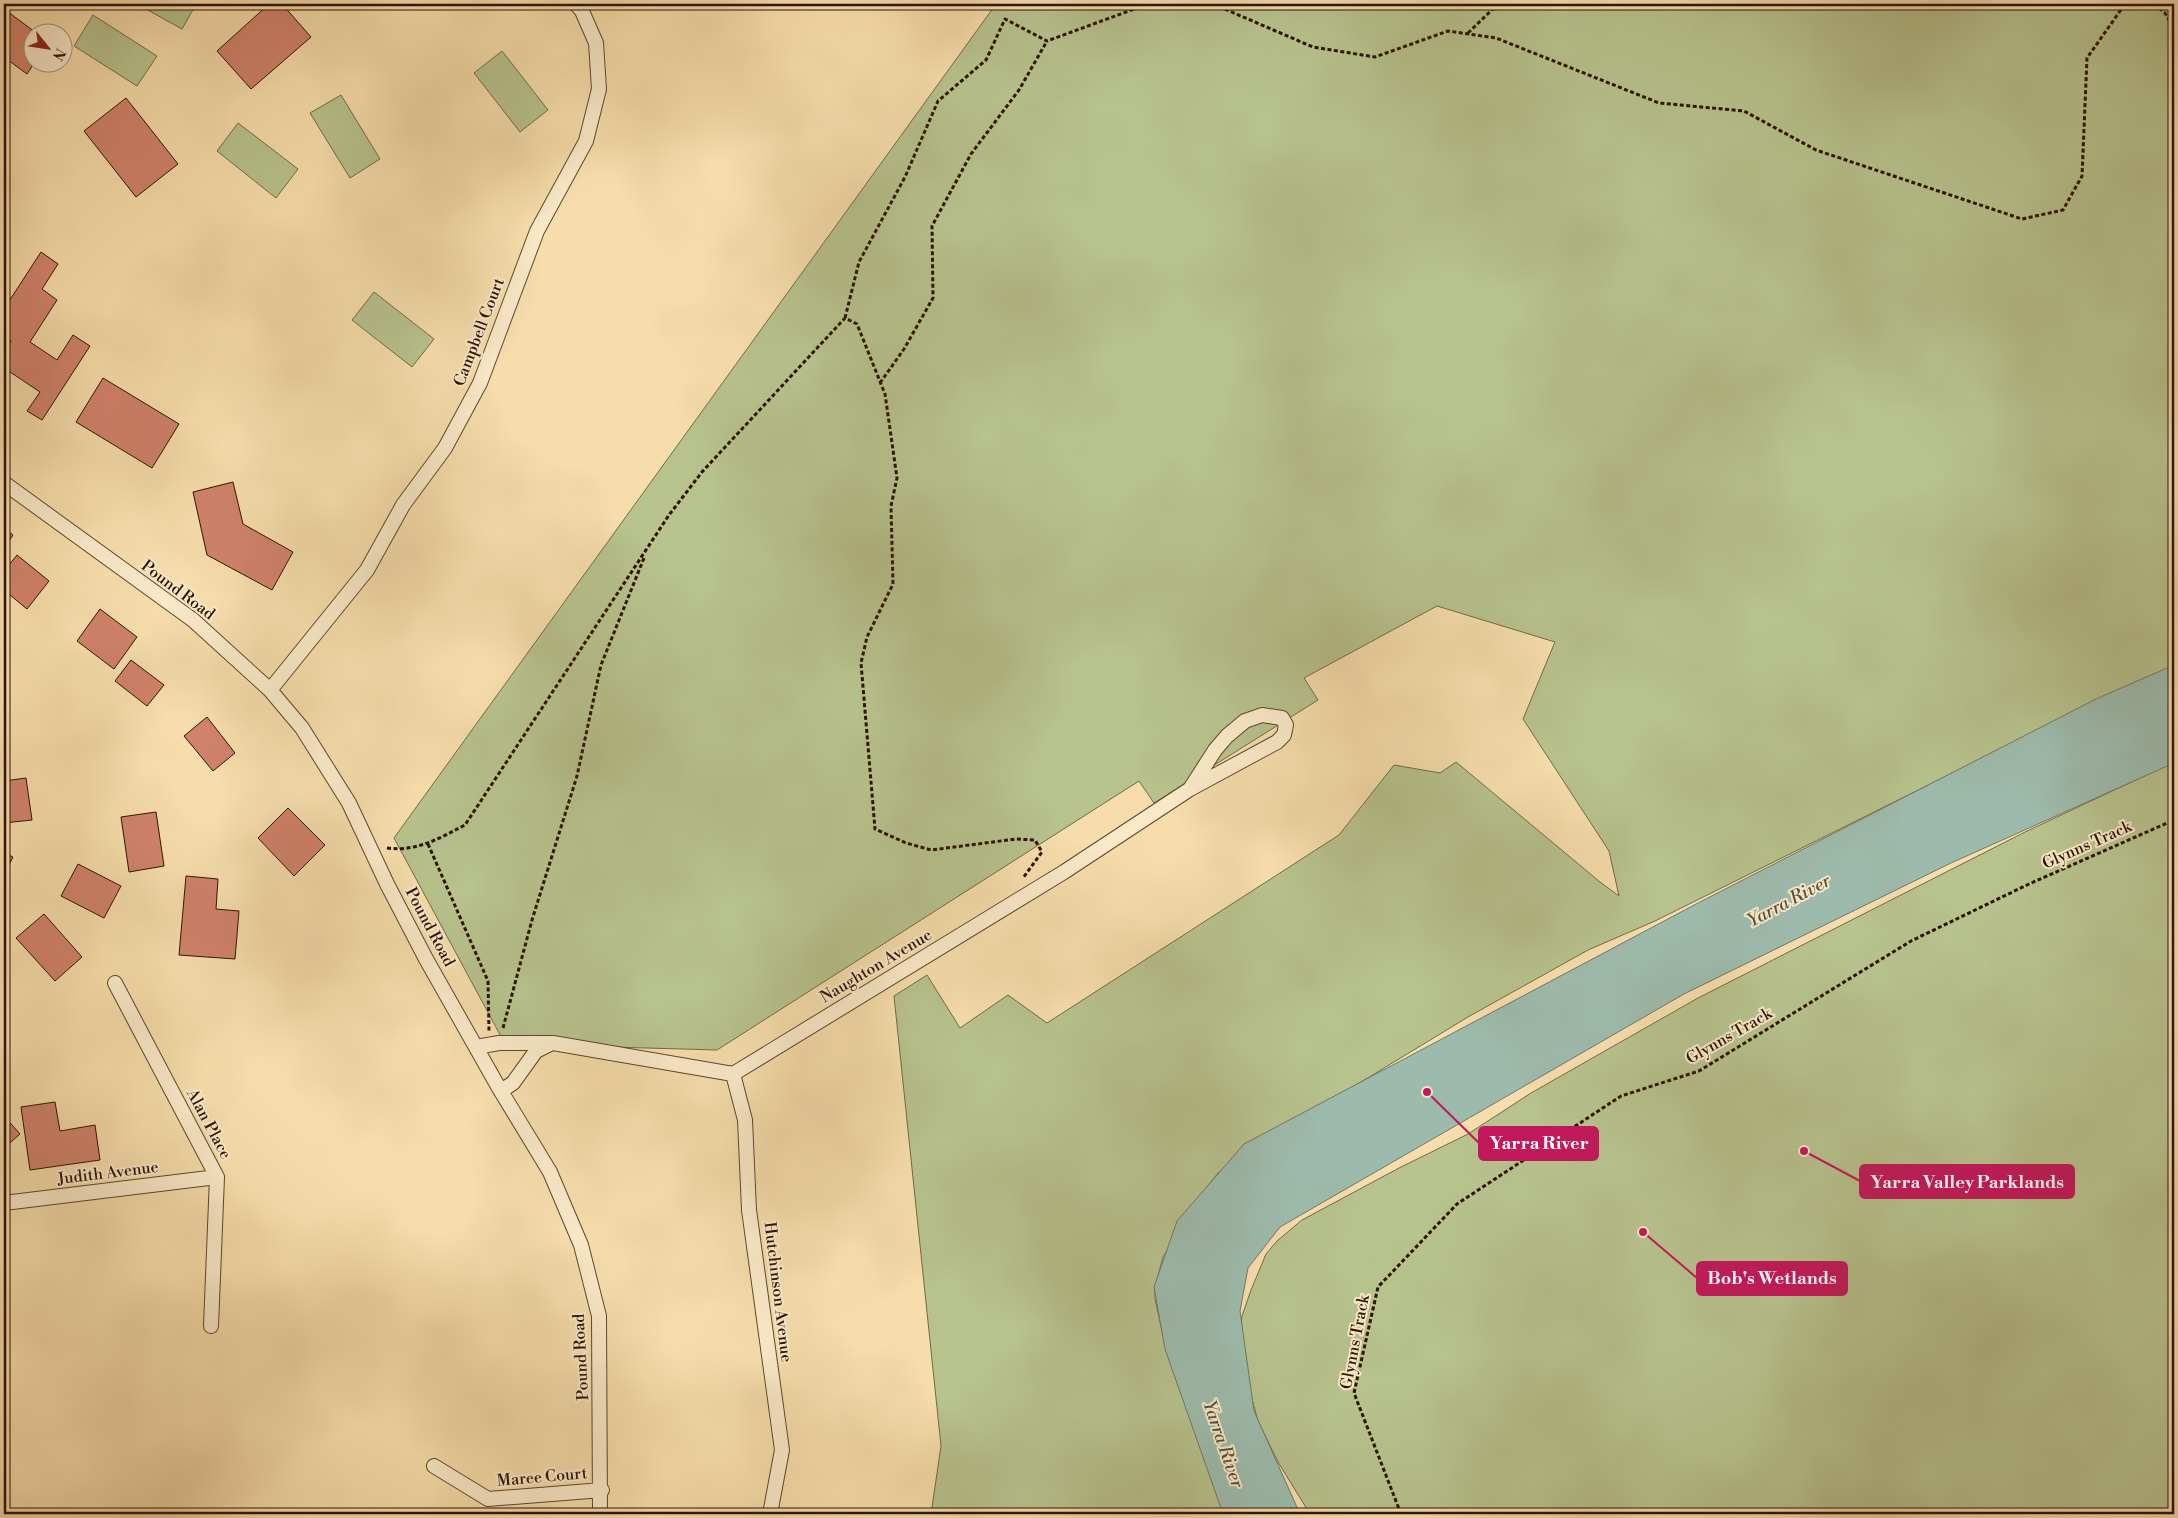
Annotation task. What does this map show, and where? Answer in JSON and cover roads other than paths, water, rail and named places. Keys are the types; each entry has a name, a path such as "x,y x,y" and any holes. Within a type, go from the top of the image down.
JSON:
{"street":[{"name":"Campbell Court","path":"270,690 367,570 403,505 445,448 480,383 537,231 586,141 599,89 596,43 582,11 576,4"},
{"name":"Pound Road","path":"4,483 193,620 270,690 302,728 349,803 368,845 426,959 488,1045 501,1091 550,1172 582,1245 599,1316 602,1490 600,1514"},
{"name":"Naughton Avenue","path":"733,1074 1064,872 1190,789 1277,742 1284,735 1286,725 1282,718 1262,716 1246,721 1227,736 1215,750 1190,789"},
{"name":"Alan Place","path":"114,983 217,1177 211,1326"},
{"path":"501,1091 513,1083 536,1051 553,1043"},
{"path":"488,1045 553,1043 733,1074"},
{"name":"Hutchinson Avenue","path":"733,1074 745,1120 749,1210 782,1450 770,1514"},
{"name":"Judith Avenue","path":"4,1203 217,1177"},
{"name":"Maree Court","path":"434,1466 488,1499 602,1490"}],"water":[{"path":"2174,665 2174,763 1951,863 1684,994 1280,1227 1248,1268 1240,1311 1254,1411 1300,1514 1223,1514 1165,1349 1154,1287 1177,1221 1244,1144 1698,903 2096,699"}],"place":[{"name":"Yarra River","path":"1427,1092"},
{"name":"Yarra Valley Parklands","path":"1804,1151"},
{"name":"Bob's Wetlands","path":"1643,1232"}]}
